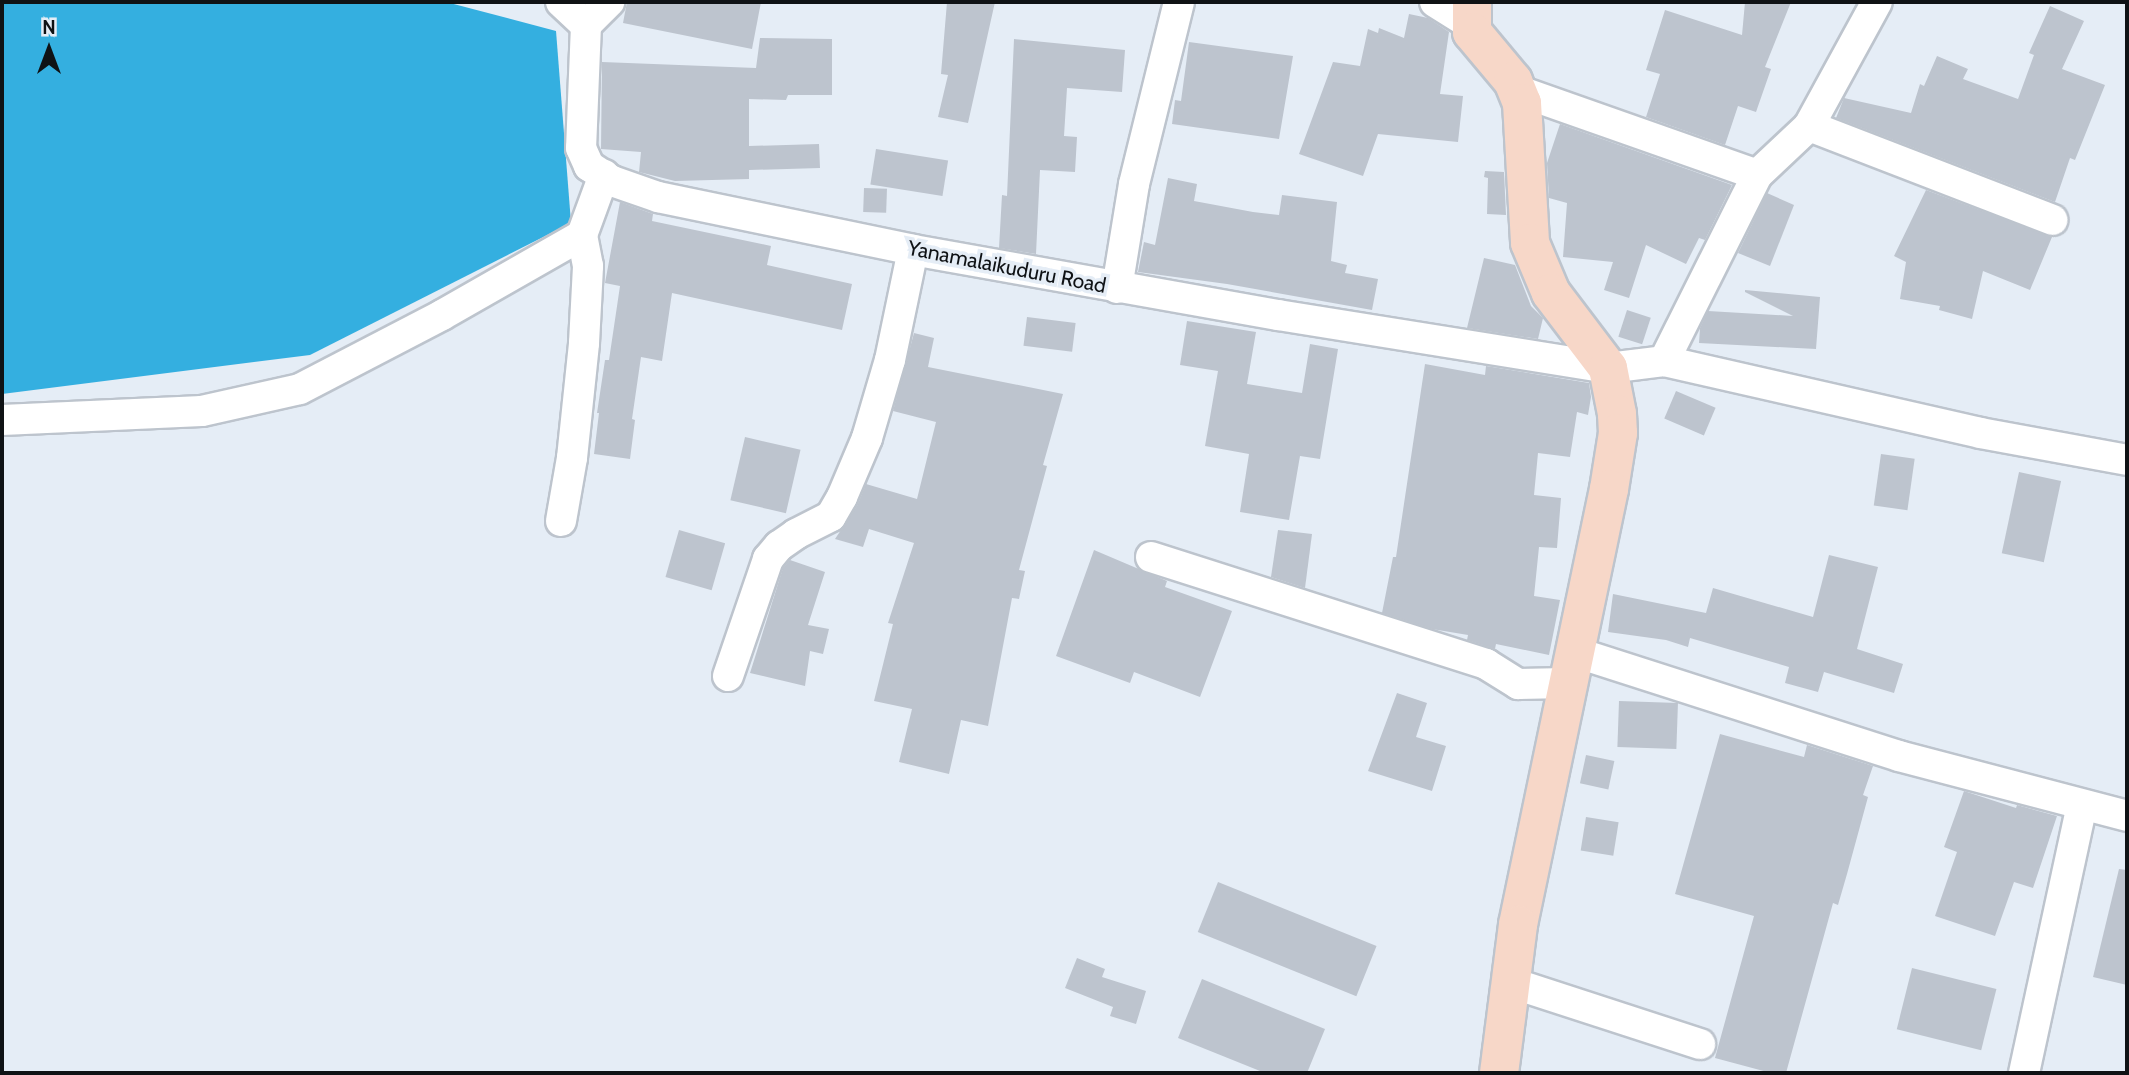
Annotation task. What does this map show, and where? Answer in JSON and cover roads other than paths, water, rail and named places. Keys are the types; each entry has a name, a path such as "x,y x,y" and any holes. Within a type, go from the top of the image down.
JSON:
{"main road":[{"path":"1471,13 1475,37 1519,91 1530,243 1551,293 1608,368 1618,433 1509,982 1499,1073"}],"street":[{"path":"561,2 586,25 609,2"},
{"path":"1117,288 1135,184 1179,2"},
{"path":"1435,2 1471,13"},
{"path":"1664,361 1757,175 1809,127 1877,2"},
{"name":"Yanamalaikuduru Road","path":"586,25 581,148 589,166 658,197 913,250 1117,288 1608,368 1664,361 1980,433 2127,460"},
{"path":"1519,91 1757,175"},
{"path":"1809,127 2053,220"},
{"path":"561,521 572,458 584,343 588,266 582,235 604,175"},
{"path":"2,420 202,411 300,389 442,315 582,235"},
{"path":"728,676 768,559 779,545 831,516 842,497 867,438 890,360 913,250"},
{"path":"1151,557 1486,664 1518,684 1571,667 2127,816"},
{"path":"2024,1073 2082,805"},
{"path":"1509,982 1700,1044"}],"water":[{"path":"2,2 446,2 556,31 571,223 310,355 2,394"}]}
